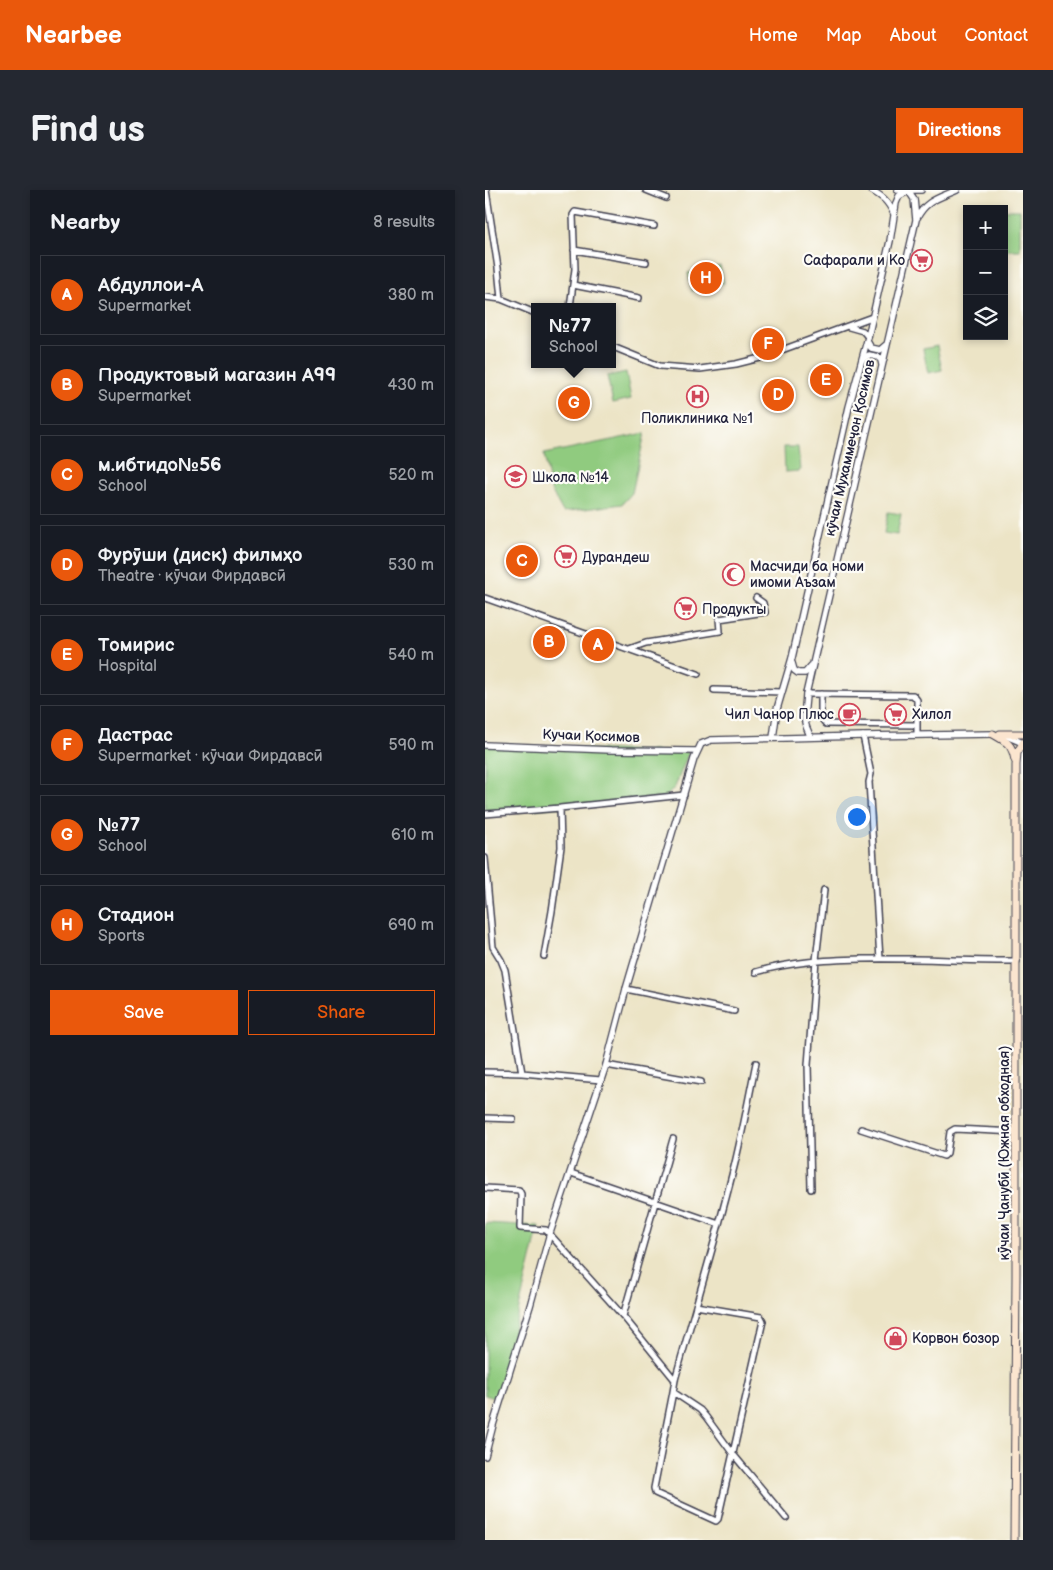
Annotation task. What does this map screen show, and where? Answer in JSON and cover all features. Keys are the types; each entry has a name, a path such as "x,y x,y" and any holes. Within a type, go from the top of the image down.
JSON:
{"main road":[{"path":"997,734 1023,734"},
{"path":"997,734 1007,741 1013,749 1016,765"},
{"path":"1016,765 1017,753 1023,743"},
{"name":"кӯчаи Ҷанубӣ (Южная обходная)","path":"1014,1540 1017,961 1016,765"}],"street":[{"path":"486,190 501,299"},
{"path":"646,190 666,198"},
{"path":"871,190 889,203 894,214"},
{"path":"897,190 921,190"},
{"name":"кӯчаи Мухаммеҷон Қосимов","path":"773,738 777,709 792,658 860,362 890,241 896,202 899,196 909,190 914,198 915,220 806,694 804,720 805,727 811,737"},
{"path":"915,220 922,209 931,201 957,190"},
{"path":"571,303 575,269 573,215 575,212 654,226"},
{"path":"574,250 646,262"},
{"path":"573,285 639,298"},
{"path":"485,297 501,299 531,311"},
{"path":"616,348 660,366 700,369 736,364 760,358 872,317"},
{"path":"848,326 863,331 871,348 880,350 888,343"},
{"path":"860,362 869,355 881,360 882,365"},
{"path":"485,598 698,674"},
{"path":"628,649 646,643 720,631 719,619 765,612 763,603 756,598"},
{"path":"792,658 791,665 798,673 805,673 813,664"},
{"path":"715,690 782,692"},
{"path":"806,694 915,696 917,700 917,735"},
{"path":"821,694 821,718 826,724 917,725"},
{"path":"485,1456 550,1233 606,1065 626,989 694,759 701,744 711,740 997,734 1023,743"},
{"path":"863,736 871,774 869,782 880,959"},
{"name":"Кучаи Қосимов","path":"485,745 697,751"},
{"path":"485,814 684,795"},
{"path":"544,956 561,847 560,808"},
{"path":"485,858 493,947 505,970 522,1073"},
{"path":"811,1189 808,1066 816,960 824,890"},
{"path":"757,972 794,962 816,960 913,958 963,961 1017,961"},
{"path":"626,989 734,1011"},
{"path":"696,1306 761,1318 763,1321 716,1521 655,1493 654,1488 675,1380 735,1162 756,1063"},
{"path":"606,1065 701,1082"},
{"path":"485,1072 522,1073 601,1080"},
{"path":"485,1118 513,1118"},
{"path":"861,1129 944,1156 947,1153 950,1132 955,1129 1016,1132"},
{"path":"623,1316 673,1139"},
{"path":"571,1173 719,1224"},
{"path":"485,1188 519,1190 521,1194 519,1228 546,1230 550,1233 623,1316 675,1380"},
{"path":"673,1392 700,1410 733,1454 786,1518"}],"green space":[{"path":"1008,210 1020,210 1020,250 1008,250"},
{"path":"720,266 724,283 692,291 688,273"},
{"path":"937,346 942,370 928,373 923,349"},
{"path":"626,372 631,399 613,403 607,376"},
{"path":"645,433 632,493 622,504 563,512 551,490 544,454"},
{"path":"784,447 798,447 800,471 785,472"},
{"path":"888,512 901,514 897,535 884,533"},
{"path":"485,746 689,752 675,787 666,797 485,814"},
{"path":"485,1223 539,1226 497,1399 485,1395"}],"place":[{"name":"Сафарали и Ко","path":"921,260"},
{"name":"Стадион","path":"706,278"},
{"name":"Дастрас","path":"768,344"},
{"name":"Томирис","path":"826,380"},
{"name":"Фурӯши (диск) филмҳо","path":"778,395"},
{"name":"Поликлиника №1","path":"697,396"},
{"name":"№77","path":"574,403"},
{"name":"Школа №14","path":"516,477"},
{"name":"Дурандеш","path":"566,557"},
{"name":"м.ибтидо№56","path":"522,561"},
{"name":"Масчиди ба номи имоми Аъзам","path":"734,574"},
{"name":"Продукты","path":"686,609"},
{"name":"Продуктовый магазин А99","path":"549,642"},
{"name":"Абдуллои-А","path":"598,645"},
{"name":"Чил Чанор Плюс","path":"850,714"},
{"name":"Хилол","path":"896,714"},
{"name":"Корвон бозор","path":"896,1338"}]}
